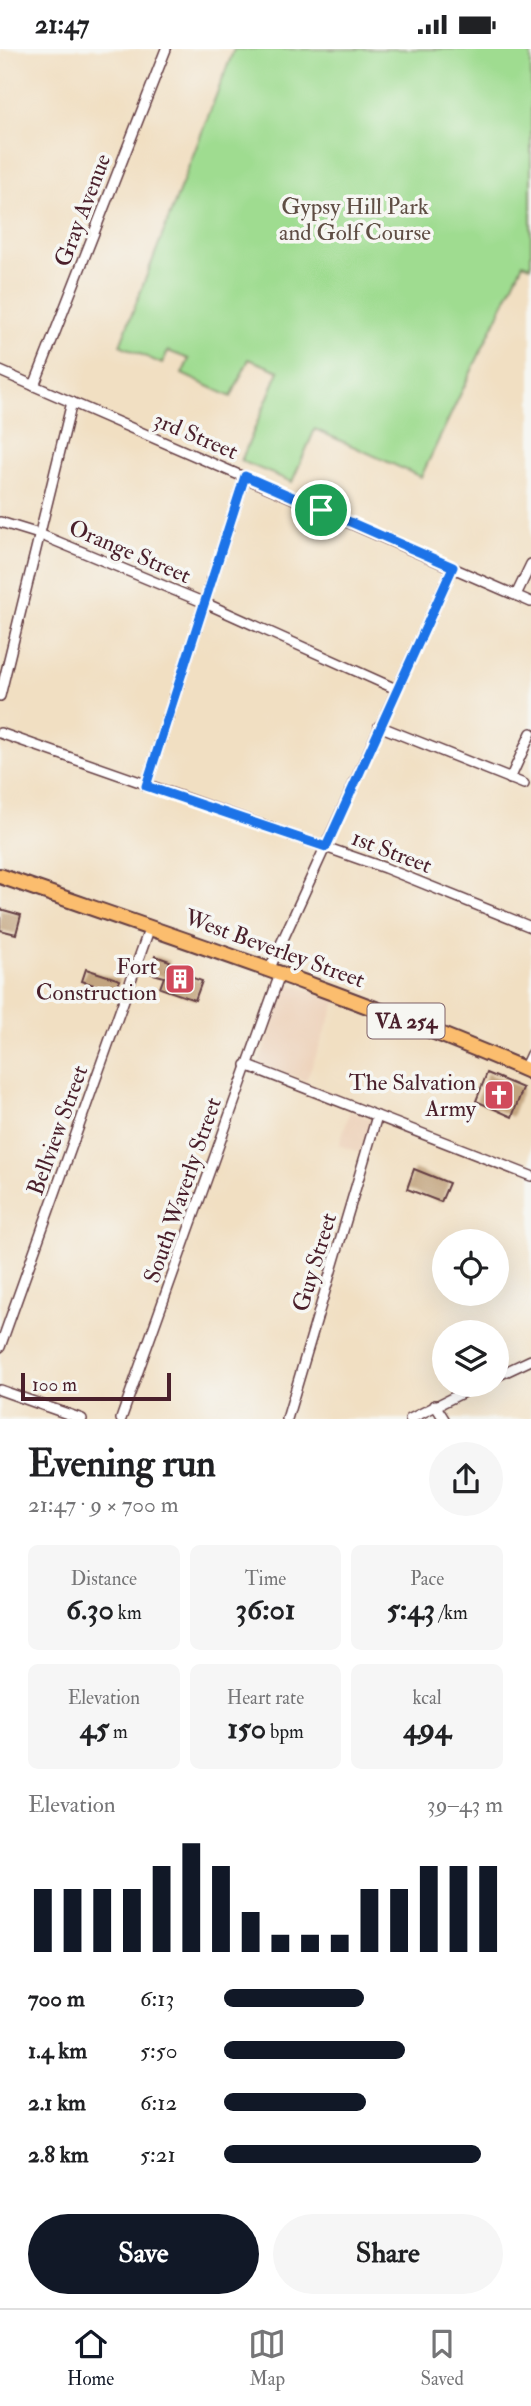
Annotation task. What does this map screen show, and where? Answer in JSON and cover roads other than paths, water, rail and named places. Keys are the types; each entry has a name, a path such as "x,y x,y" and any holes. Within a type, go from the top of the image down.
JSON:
{"main road":[{"name":"West Beverley Street","path":"0,876 373,1008 527,1071"}],"street":[{"name":"Gray Avenue","path":"34,386 166,49"},
{"name":"3rd Street","path":"0,371 531,602"},
{"path":"1,690 72,402"},
{"path":"146,786 245,476"},
{"name":"Orange Street","path":"0,522 39,534 205,603 396,689"},
{"path":"516,595 531,564"},
{"name":"South Waverly Street","path":"121,1419 246,1065 274,972 379,726 453,567"},
{"path":"379,726 524,784"},
{"name":"1st Street","path":"0,733 326,847 531,927"},
{"path":"510,779 531,733"},
{"name":"Bellview Street","path":"0,1347 150,927"},
{"path":"527,1071 531,1054"},
{"path":"246,1065 531,1176"},
{"name":"Guy Street","path":"287,1419 377,1116"},
{"path":"509,1370 531,1360"},
{"path":"0,1390 82,1419"},
{"path":"410,1419 453,1397"},
{"path":"436,1405 444,1419"}],"place":[{"name":"Fort Construction","path":"180,979"},
{"name":"The Salvation Army","path":"499,1095"}],"park label":[{"name":"Gypsy Hill Park and Golf Course","path":"355,219"}]}
